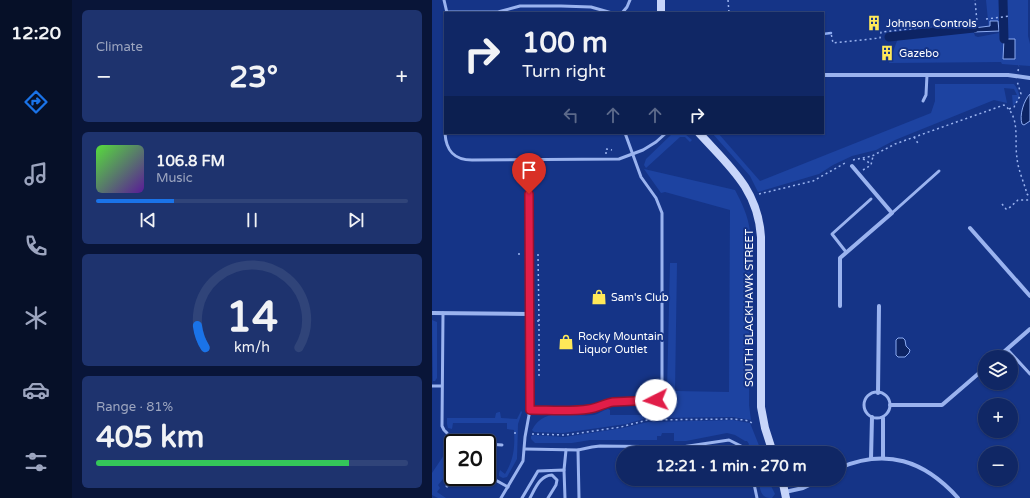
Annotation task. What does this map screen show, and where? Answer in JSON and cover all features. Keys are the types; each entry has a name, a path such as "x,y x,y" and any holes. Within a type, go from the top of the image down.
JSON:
{"street":[{"path":"661,0 661,12"},
{"path":"824,75 1008,75 1030,78"},
{"name":"SOUTH BLACKHAWK STREET","path":"700,134 744,184 751,196 758,216 761,237 761,407 765,428 771,446"},
{"path":"840,306 840,258 892,213 852,166"},
{"path":"970,228 1030,296"},
{"path":"878,393 879,306"},
{"path":"432,313 529,314"},
{"path":"1007,349 1030,329"},
{"path":"890,405 942,405 978,374"},
{"path":"871,459 872,418"},
{"path":"883,418 883,457"},
{"path":"846,465 883,457 902,461 925,470 937,478 958,498"},
{"path":"786,495 807,486"}],"lane":[{"path":"444,0 447,12 498,12 520,6 596,8 609,12"},
{"path":"623,12 630,0"},
{"path":"923,101 926,94 927,75"},
{"path":"445,134 446,142 450,151 457,157 466,160 619,159 632,155 650,146 665,134"},
{"path":"530,410 589,409 613,402 651,401 656,400 661,393 662,213 656,198 641,177 625,134"},
{"path":"892,213 939,171"},
{"path":"501,498 523,461 525,437 530,410 529,194"},
{"path":"846,252 832,234 871,199"},
{"path":"443,313 441,386 442,426 447,433"},
{"path":"1007,349 1030,374"},
{"path":"432,386 441,386"},
{"path":"878,393 885,394 889,399 890,405 887,414 883,418 872,418 867,413 864,406 865,401 871,394 878,393"},
{"path":"689,446 729,440 741,446"},
{"path":"496,445 502,445"},
{"path":"525,450 578,450 600,446 616,446"},
{"path":"564,498 566,450"},
{"path":"578,450 578,498"},
{"path":"522,498 538,471 564,470"},
{"path":"530,498 540,480 545,476 552,475 556,480 556,485 548,498"},
{"path":"496,480 508,488"},
{"path":"754,486 757,498"}],"path":[{"path":"728,0 729,12"},
{"path":"824,34 831,33 833,43 880,38 881,32 977,22 975,0"},
{"path":"986,19 1010,16"},
{"path":"1009,109 1014,107 1021,94 1021,90 1017,83"},
{"path":"759,194 813,181 848,162 874,155 894,144 1004,105 1013,114 1016,129 1017,158 1027,194 1030,199 1018,200 1008,209 1006,209 1002,204"},
{"path":"914,137 919,145"},
{"path":"606,156 606,149 612,150"},
{"path":"858,174 870,165 874,155"},
{"path":"861,158 867,161 870,165"},
{"path":"538,254 539,377"},
{"path":"532,434 566,435 621,427 647,420 733,419 751,422 753,424"},
{"path":"514,433 519,433"}],"shaded area":[{"path":"986,0 1028,0 1030,66 1002,64 1001,62 889,63 898,38 973,30 975,36 978,37 999,33 998,31 989,31"},
{"path":"990,21 998,21 999,31 974,32 974,28 990,26"},
{"path":"1004,39 1015,39 1015,59 1003,59"},
{"path":"935,84 1014,84 1019,93 1018,101 1013,106 1012,95 1017,95 1014,89 1004,88 1007,103 994,100 895,140 876,150 852,156 819,174 758,192 750,176 713,134 719,134 760,181 931,113 935,101"},
{"path":"1030,94 1030,121 1024,125 1022,124 1021,120 1022,112 1024,104"},
{"path":"672,134 685,134 692,140 690,142 685,137 680,137 646,168 644,165 646,159"},
{"path":"644,169 735,190 742,205 748,220 750,231 749,405 751,420 733,417 647,418 626,424 563,433 534,432 532,430 537,422 551,415 594,415 608,409 610,410 610,415 653,415 653,409 664,404 667,392 670,263 677,263 675,391 729,392 730,210 665,192 661,193"},
{"path":"432,320 437,322 437,378 435,381 433,381"},
{"path":"898,338 903,338 905,340 906,346 910,350 905,357 898,357 896,355 896,340"},
{"path":"521,411 518,424 517,459 507,477 503,478 499,476 500,470 505,474 512,458 514,447 514,430 507,429 507,423 453,423 452,429 448,428 447,424 447,418 495,418 496,413 499,412 501,418 517,419"},
{"path":"733,420 750,423 759,446 748,446 749,444 747,441 727,433 686,441 674,441 674,433 662,433 661,436 657,436 657,440 590,440 572,443 535,443 531,439 531,436 534,435 564,437 623,428 648,422"},
{"path":"444,455 444,479 438,485 440,488 437,492 446,498 438,498 432,495 432,473"},
{"path":"759,486 771,486 775,494 772,498 768,498 763,495"}],"waterway":[{"path":"1003,0 1004,39"},
{"path":"889,37 974,28"},
{"path":"824,34 831,33"}],"place":[{"name":"Johnson Controls","path":"874,23"},
{"name":"Gazebo","path":"887,53"},
{"name":"Sam's Club","path":"599,297"},
{"name":"Rocky Mountain Liquor Outlet","path":"566,342"}],"route":[{"path":"529,194 530,410 581,410 595,408 613,402 656,400"}]}
